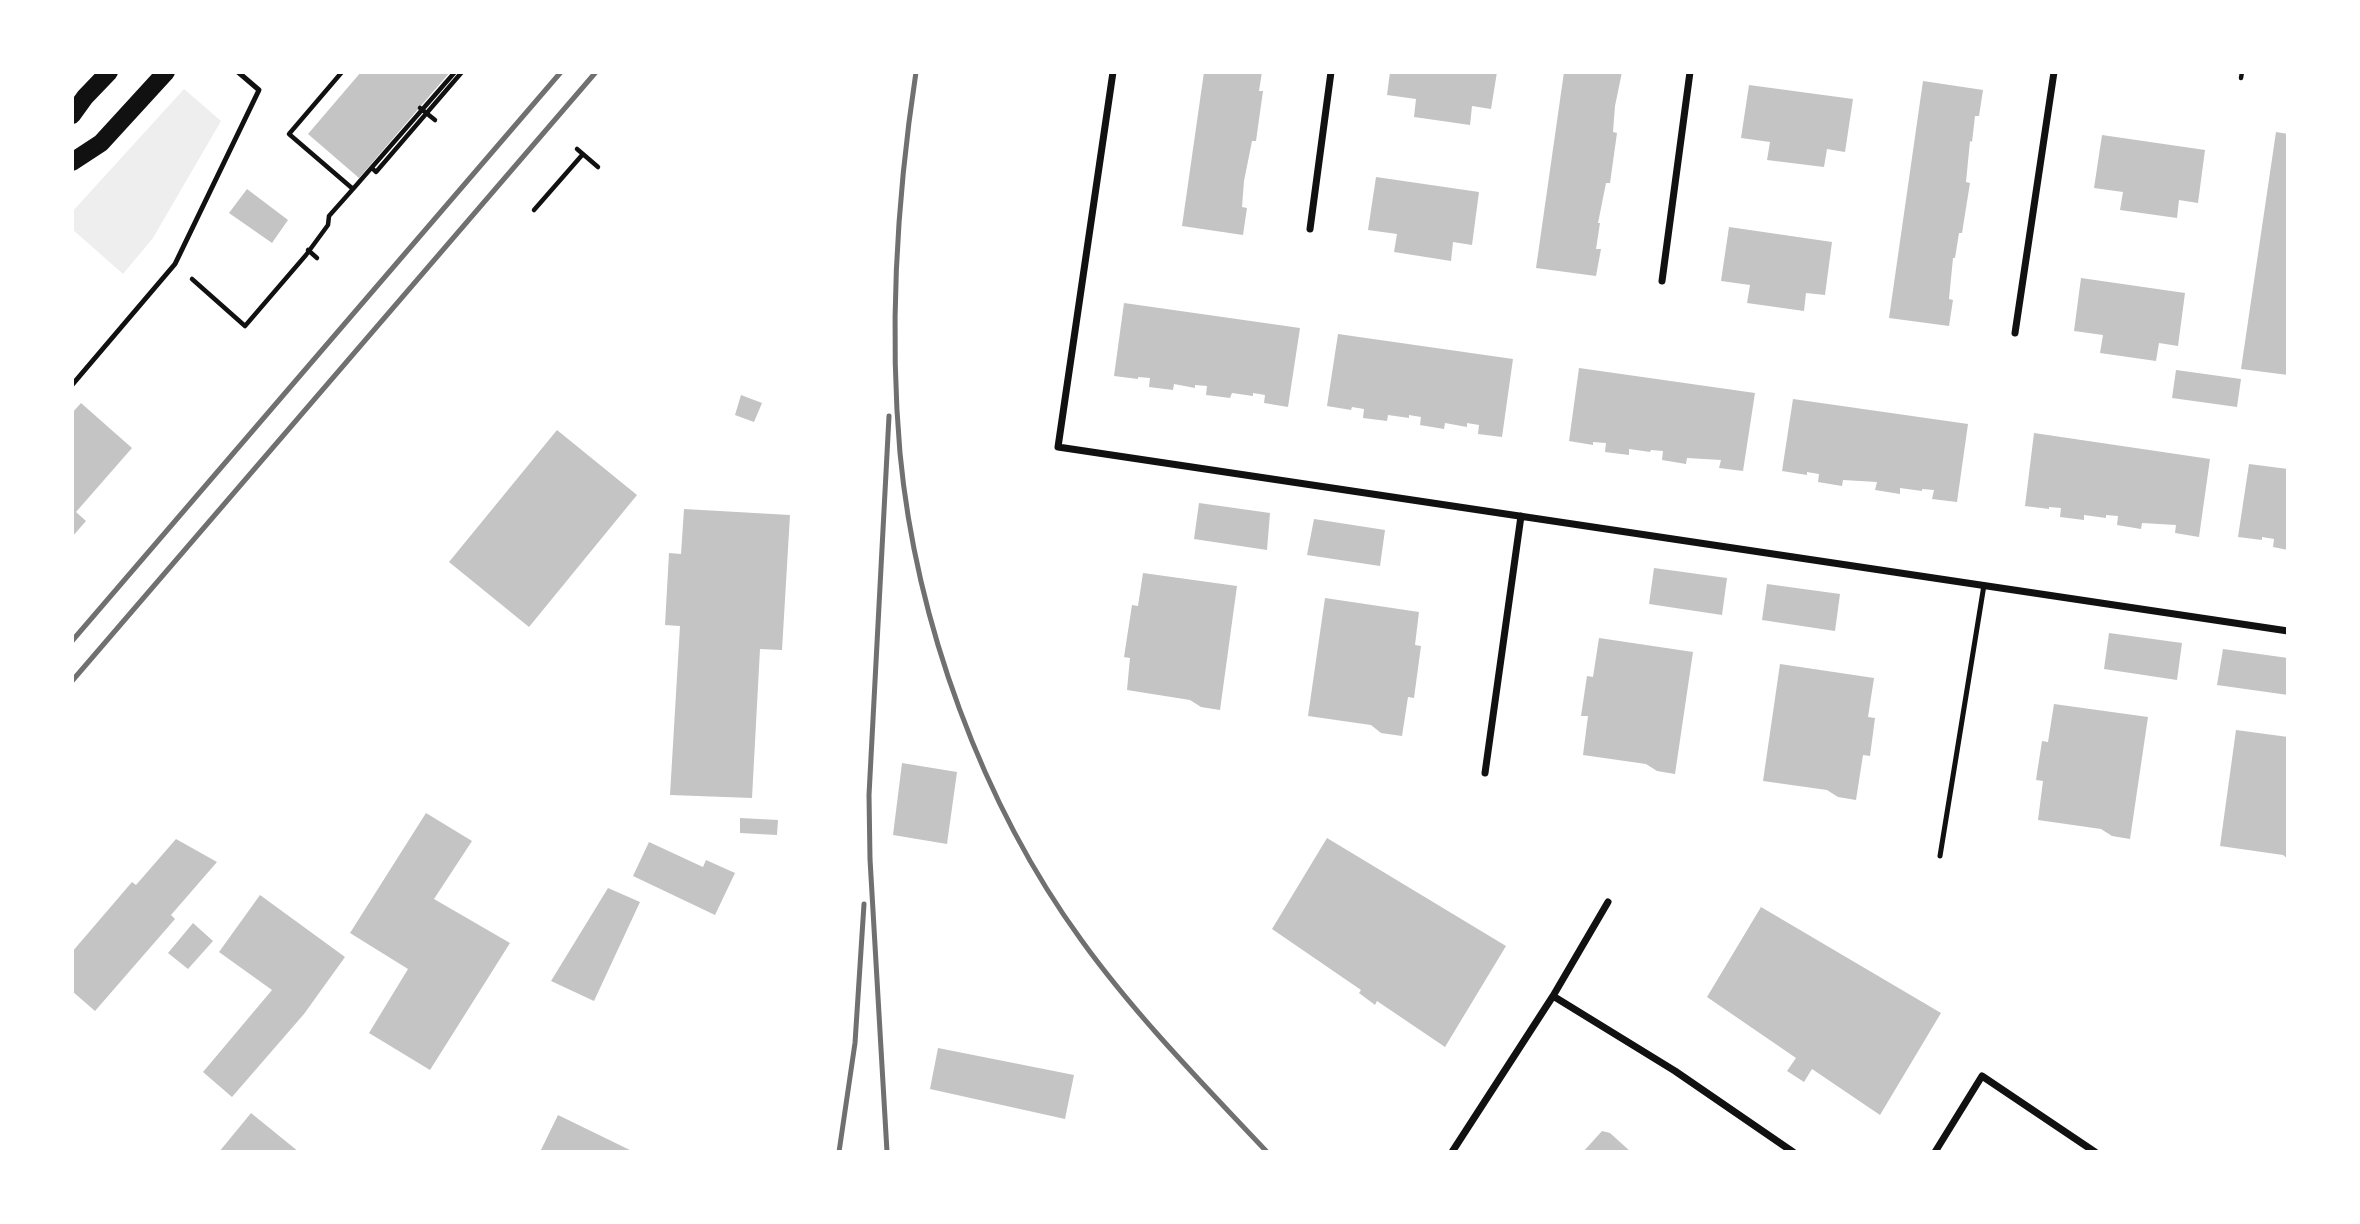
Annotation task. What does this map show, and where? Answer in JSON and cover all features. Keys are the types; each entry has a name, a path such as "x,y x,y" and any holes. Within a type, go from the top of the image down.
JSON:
{"main road":[{"path":"72,116 85,97 109,72"},
{"path":"72,162 101,143 166,72"}],"street":[{"path":"1113,72 1058,447 2288,631"},
{"path":"1310,229 1331,72"},
{"path":"1662,281 1690,72"},
{"path":"2015,333 2054,72"},
{"path":"1485,774 1521,516"},
{"path":"1452,1152 1553,996 1608,902"},
{"path":"1553,996 1675,1071 1793,1152"},
{"path":"1935,1152 1982,1076 2095,1152"}],"lane":[{"path":"72,385 175,264 259,90 237,72"},
{"path":"1940,856 1984,585"}],"path":[{"path":"342,72 289,134 353,189"},
{"path":"175,264 245,326 328,225 329,216 455,72"},
{"path":"423,110 462,72"},
{"path":"423,110 435,120"},
{"path":"578,149 598,167"},
{"path":"534,210 583,154"},
{"path":"308,250 317,258"}],"shaded area":[{"path":"184,89 221,121 153,238 123,274 72,229 72,212"}],"building":[{"path":"361,72 450,72 359,178 308,134"},
{"path":"1204,72 1262,72 1259,91 1263,91 1256,141 1252,141 1244,181 1242,207 1247,208 1243,235 1182,226"},
{"path":"1390,72 1497,72 1491,109 1472,106 1470,125 1414,117 1416,99 1387,95"},
{"path":"1564,72 1622,72 1615,106 1613,132 1617,133 1610,183 1606,183 1598,223 1596,249 1601,249 1596,276 1536,268"},
{"path":"1923,81 1983,90 1979,116 1975,116 1972,142 1970,141 1966,182 1970,183 1962,233 1959,233 1953,258 1949,299 1953,300 1949,326 1889,318"},
{"path":"1749,85 1853,99 1845,152 1827,149 1824,167 1767,160 1770,142 1741,138"},
{"path":"2276,132 2288,134 2288,375 2241,369"},
{"path":"2102,135 2205,150 2198,203 2179,200 2177,218 2120,210 2123,192 2094,188"},
{"path":"1376,177 1479,192 1472,245 1453,242 1451,261 1394,252 1397,234 1368,230"},
{"path":"247,189 288,220 272,243 229,213"},
{"path":"1729,227 1832,242 1825,295 1806,293 1804,311 1747,303 1750,285 1721,281"},
{"path":"2081,278 2185,293 2178,346 2159,343 2156,361 2100,353 2103,335 2074,331"},
{"path":"1124,303 1300,328 1288,407 1264,403 1265,395 1232,393 1230,398 1206,395 1207,386 1195,385 1195,388 1174,384 1173,390 1149,387 1150,378 1114,376"},
{"path":"1338,334 1513,359 1502,437 1478,434 1479,425 1467,423 1467,427 1445,423 1444,429 1420,425 1421,417 1388,415 1387,421 1363,418 1364,409 1327,406"},
{"path":"1579,368 1755,393 1743,471 1719,468 1721,460 1687,458 1686,464 1662,460 1663,451 1629,449 1629,455 1605,452 1606,443 1593,442 1593,445 1569,441"},
{"path":"2176,370 2241,379 2237,407 2172,398"},
{"path":"741,395 762,403 754,422 735,415"},
{"path":"1793,399 1968,424 1957,502 1932,499 1934,490 1900,488 1900,494 1875,490 1877,482 1843,480 1842,486 1818,482 1819,474 1782,471"},
{"path":"81,403 132,448 76,512 86,521 72,537 72,413"},
{"path":"557,430 637,495 529,627 449,562"},
{"path":"2034,433 2210,459 2199,537 2175,533 2176,525 2142,523 2141,529 2117,525 2118,516 2106,515 2106,518 2084,515 2084,520 2060,517 2061,508 2025,506"},
{"path":"2249,464 2288,469 2288,550 2273,547 2274,539 2238,537"},
{"path":"1199,503 1270,513 1267,550 1194,539"},
{"path":"684,509 790,515 782,650 760,649 752,798 670,795 680,626 665,625 669,553 681,554"},
{"path":"1314,519 1385,530 1380,566 1307,555"},
{"path":"1654,568 1727,578 1722,615 1649,604"},
{"path":"1143,573 1237,586 1220,710 1201,707 1190,700 1127,690 1130,658 1124,657 1132,605 1138,606"},
{"path":"1767,584 1840,594 1835,631 1762,620"},
{"path":"1325,598 1419,612 1415,645 1421,646 1414,698 1408,697 1402,736 1381,733 1371,725 1308,716"},
{"path":"2109,633 2182,643 2177,680 2104,669"},
{"path":"1599,638 1693,652 1675,774 1657,771 1646,764 1583,755 1588,716 1581,716 1587,676 1593,677"},
{"path":"2223,649 2288,658 2288,695 2217,685"},
{"path":"1780,664 1874,678 1868,717 1875,718 1870,756 1863,755 1856,800 1838,797 1827,790 1763,781"},
{"path":"2054,704 2148,717 2130,839 2112,836 2101,829 2038,820 2043,781 2036,780 2042,741 2048,742"},
{"path":"2236,730 2288,737 2288,859 2283,855 2220,846"},
{"path":"902,763 957,772 947,844 893,835"},
{"path":"426,813 472,841 434,899 510,943 430,1070 369,1033 408,969 350,933"},
{"path":"740,818 778,820 777,835 740,833"},
{"path":"1327,838 1506,946 1445,1047 1377,1001 1375,1005 1359,993 1361,990 1272,929"},
{"path":"176,839 217,862 171,915 175,919 95,1011 72,991 72,952 132,882 136,885"},
{"path":"649,842 703,867 706,860 735,873 715,915 633,876"},
{"path":"608,888 640,902 594,1001 551,981"},
{"path":"260,895 345,957 304,1014 232,1097 203,1072 272,990 219,952"},
{"path":"1761,907 1941,1013 1880,1115 1812,1069 1804,1082 1787,1071 1796,1058 1707,997"},
{"path":"193,923 213,941 188,969 168,953"},
{"path":"938,1048 1074,1075 1065,1119 930,1089"},
{"path":"251,1113 299,1152 219,1152"},
{"path":"558,1115 634,1152 540,1152"},
{"path":"1602,1131 1610,1133 1631,1152 1583,1152"}],"railway":[{"path":"72,641 561,72"},
{"path":"72,681 596,72"},
{"path":"916,72 900,214 895,358 900,453 908,517 938,646 985,771 1046,888 1082,941 1125,996 1171,1050 1267,1152"},
{"path":"887,1152 870,859 869,795 889,416"},
{"path":"839,1152 855,1043 864,904"}]}
